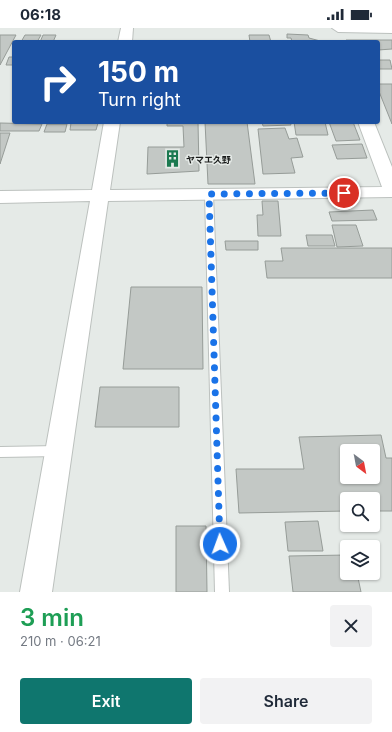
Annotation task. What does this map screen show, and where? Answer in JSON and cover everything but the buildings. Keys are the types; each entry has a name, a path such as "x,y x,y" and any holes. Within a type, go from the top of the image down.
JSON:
{"street":[{"path":"125,40 127,28"},
{"path":"329,28 334,40"},
{"path":"338,28 392,29"},
{"path":"36,592 112,124"},
{"path":"0,197 392,191 367,124"}],"lane":[{"path":"209,194 222,592"},
{"path":"0,452 60,451"}],"place":[{"name":"ヤマエ久野","path":"173,159"}],"route":[{"path":"220,544 209,194 344,193"}]}
